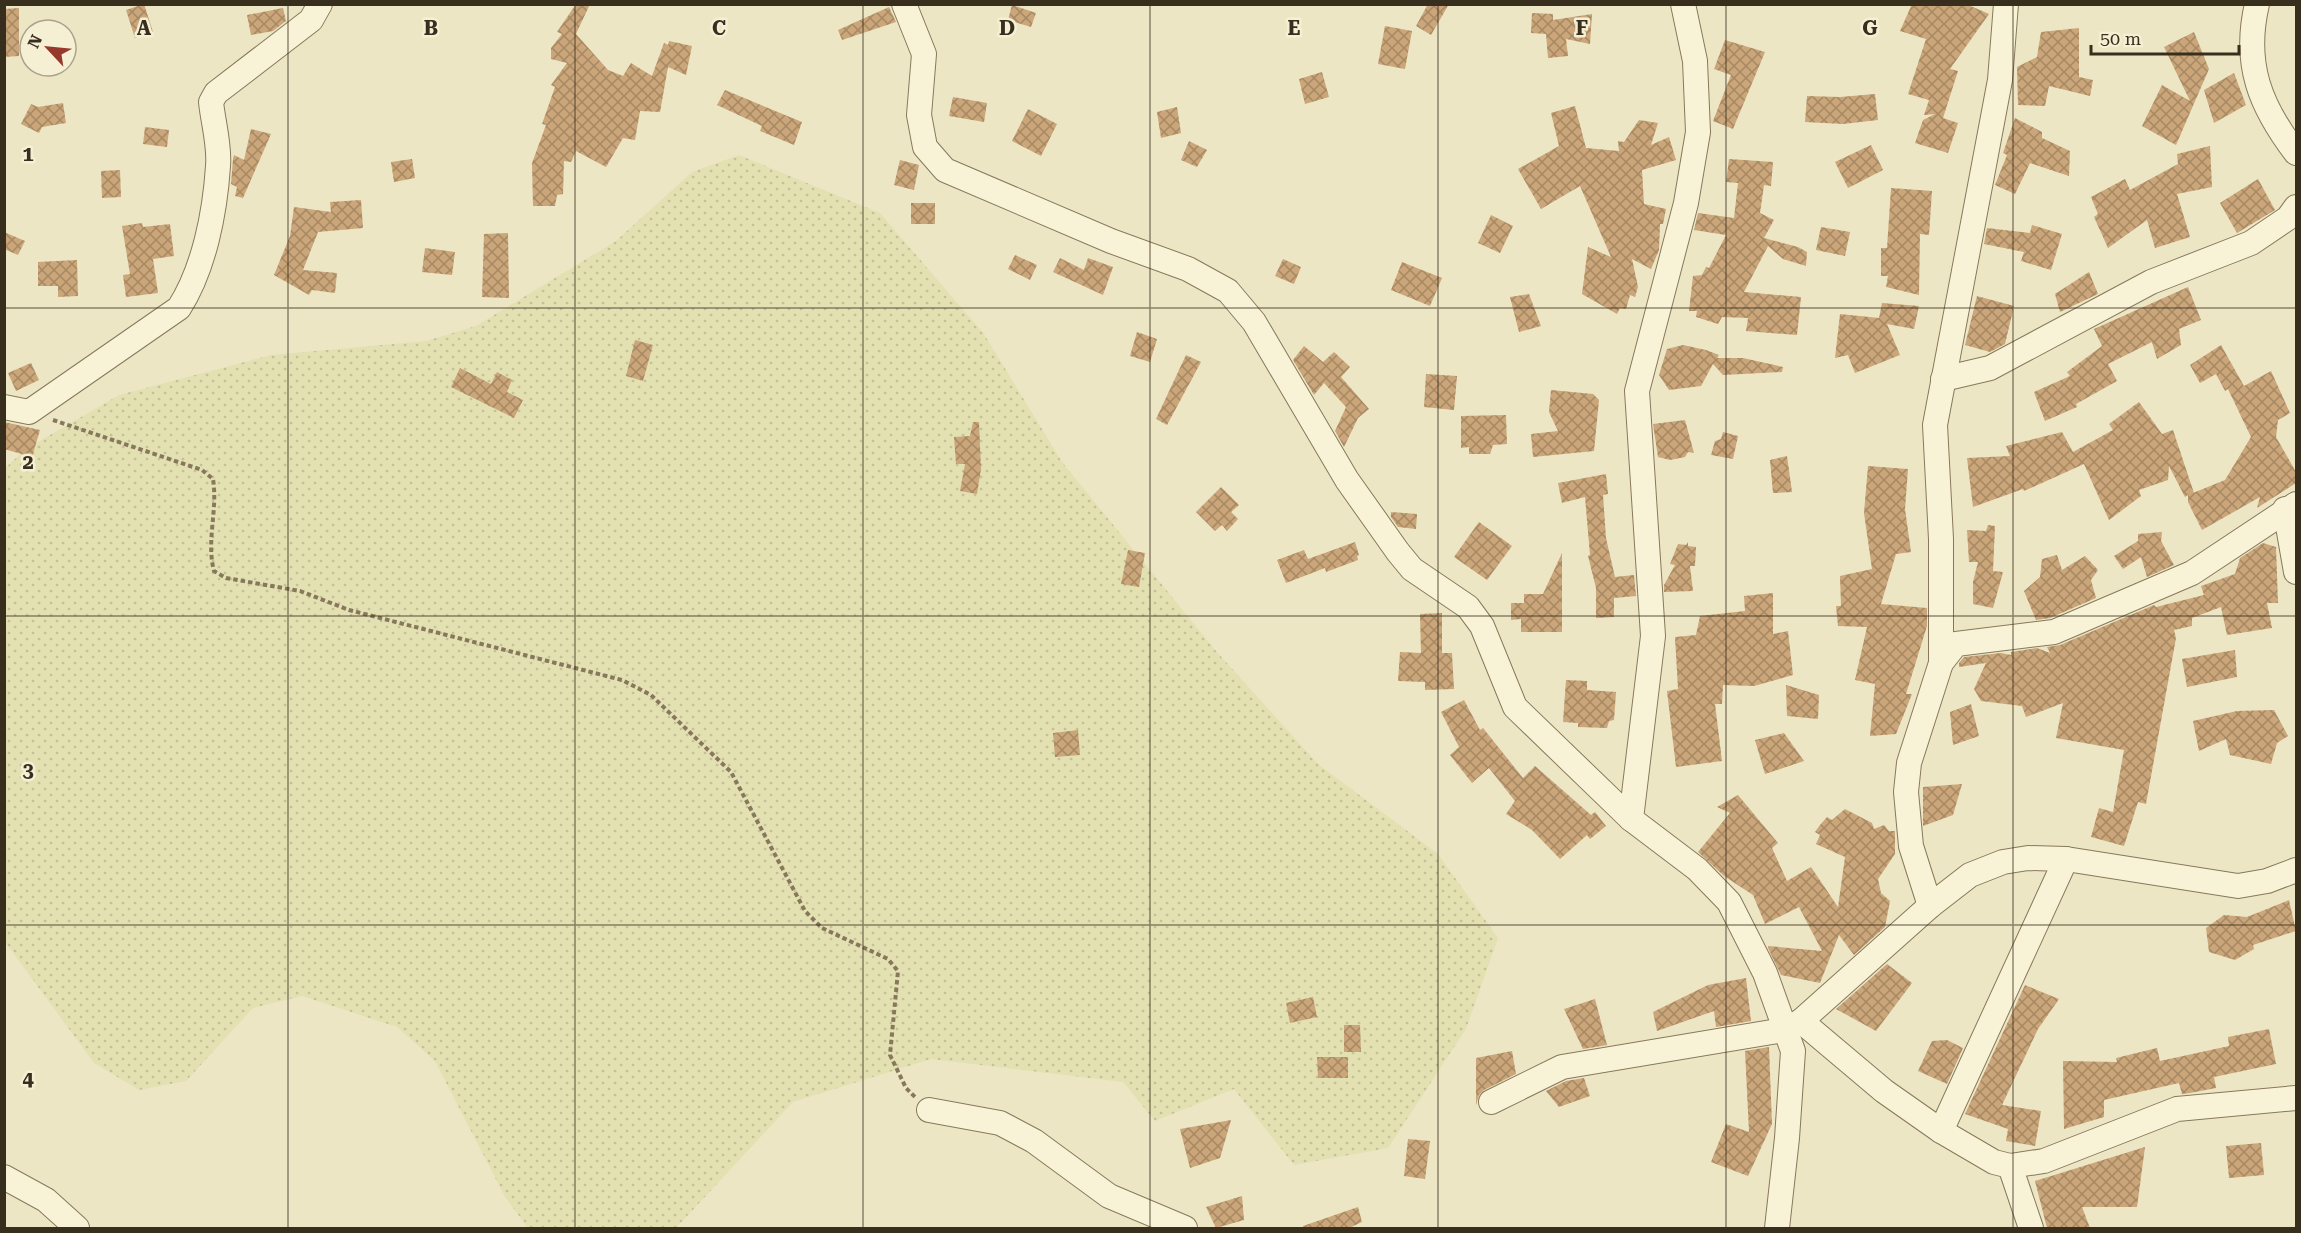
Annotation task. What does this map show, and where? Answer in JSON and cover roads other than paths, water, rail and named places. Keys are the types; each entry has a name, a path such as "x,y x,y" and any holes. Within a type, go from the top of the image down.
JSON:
{"street":[{"path":"4,407 29,412 179,308 192,288 204,254 218,165 211,102 216,93 311,20 320,4"},
{"path":"904,4 924,54 919,116 925,147 945,170 1111,241 1188,269 1228,291 1254,322 1347,480 1398,552 1412,569 1468,606 1482,626 1515,707 1631,819 1697,869 1729,902 1792,1025 1793,1051 1787,1138 1777,1228"},
{"path":"1631,819 1653,636 1637,391 1686,203 1698,132 1695,61 1683,4"},
{"path":"1930,906 1911,846 1906,792 1910,763 1941,663 1941,538 1935,425 2000,80 2006,4"},
{"path":"2257,4 2250,34 2253,70 2273,119 2296,153"},
{"path":"1943,379 1990,368 2151,282 2251,243 2288,218 2296,207"},
{"path":"1941,663 1956,644 2054,632 2192,573 2291,507 2296,572"},
{"path":"1491,1102 1562,1066 1792,1025 1930,906 1970,875 2003,862 2028,858 2066,859 2238,886 2267,881 2296,870"},
{"path":"1941,1131 2066,859"},
{"path":"1792,1025 1941,1131 1995,1162 2010,1166 2044,1161 2177,1109 2296,1098"},
{"path":"929,1110 1000,1124 1034,1141 1109,1196 1185,1228"},
{"path":"2010,1166 2031,1228"},
{"path":"4,1177 46,1200 77,1228"}]}
